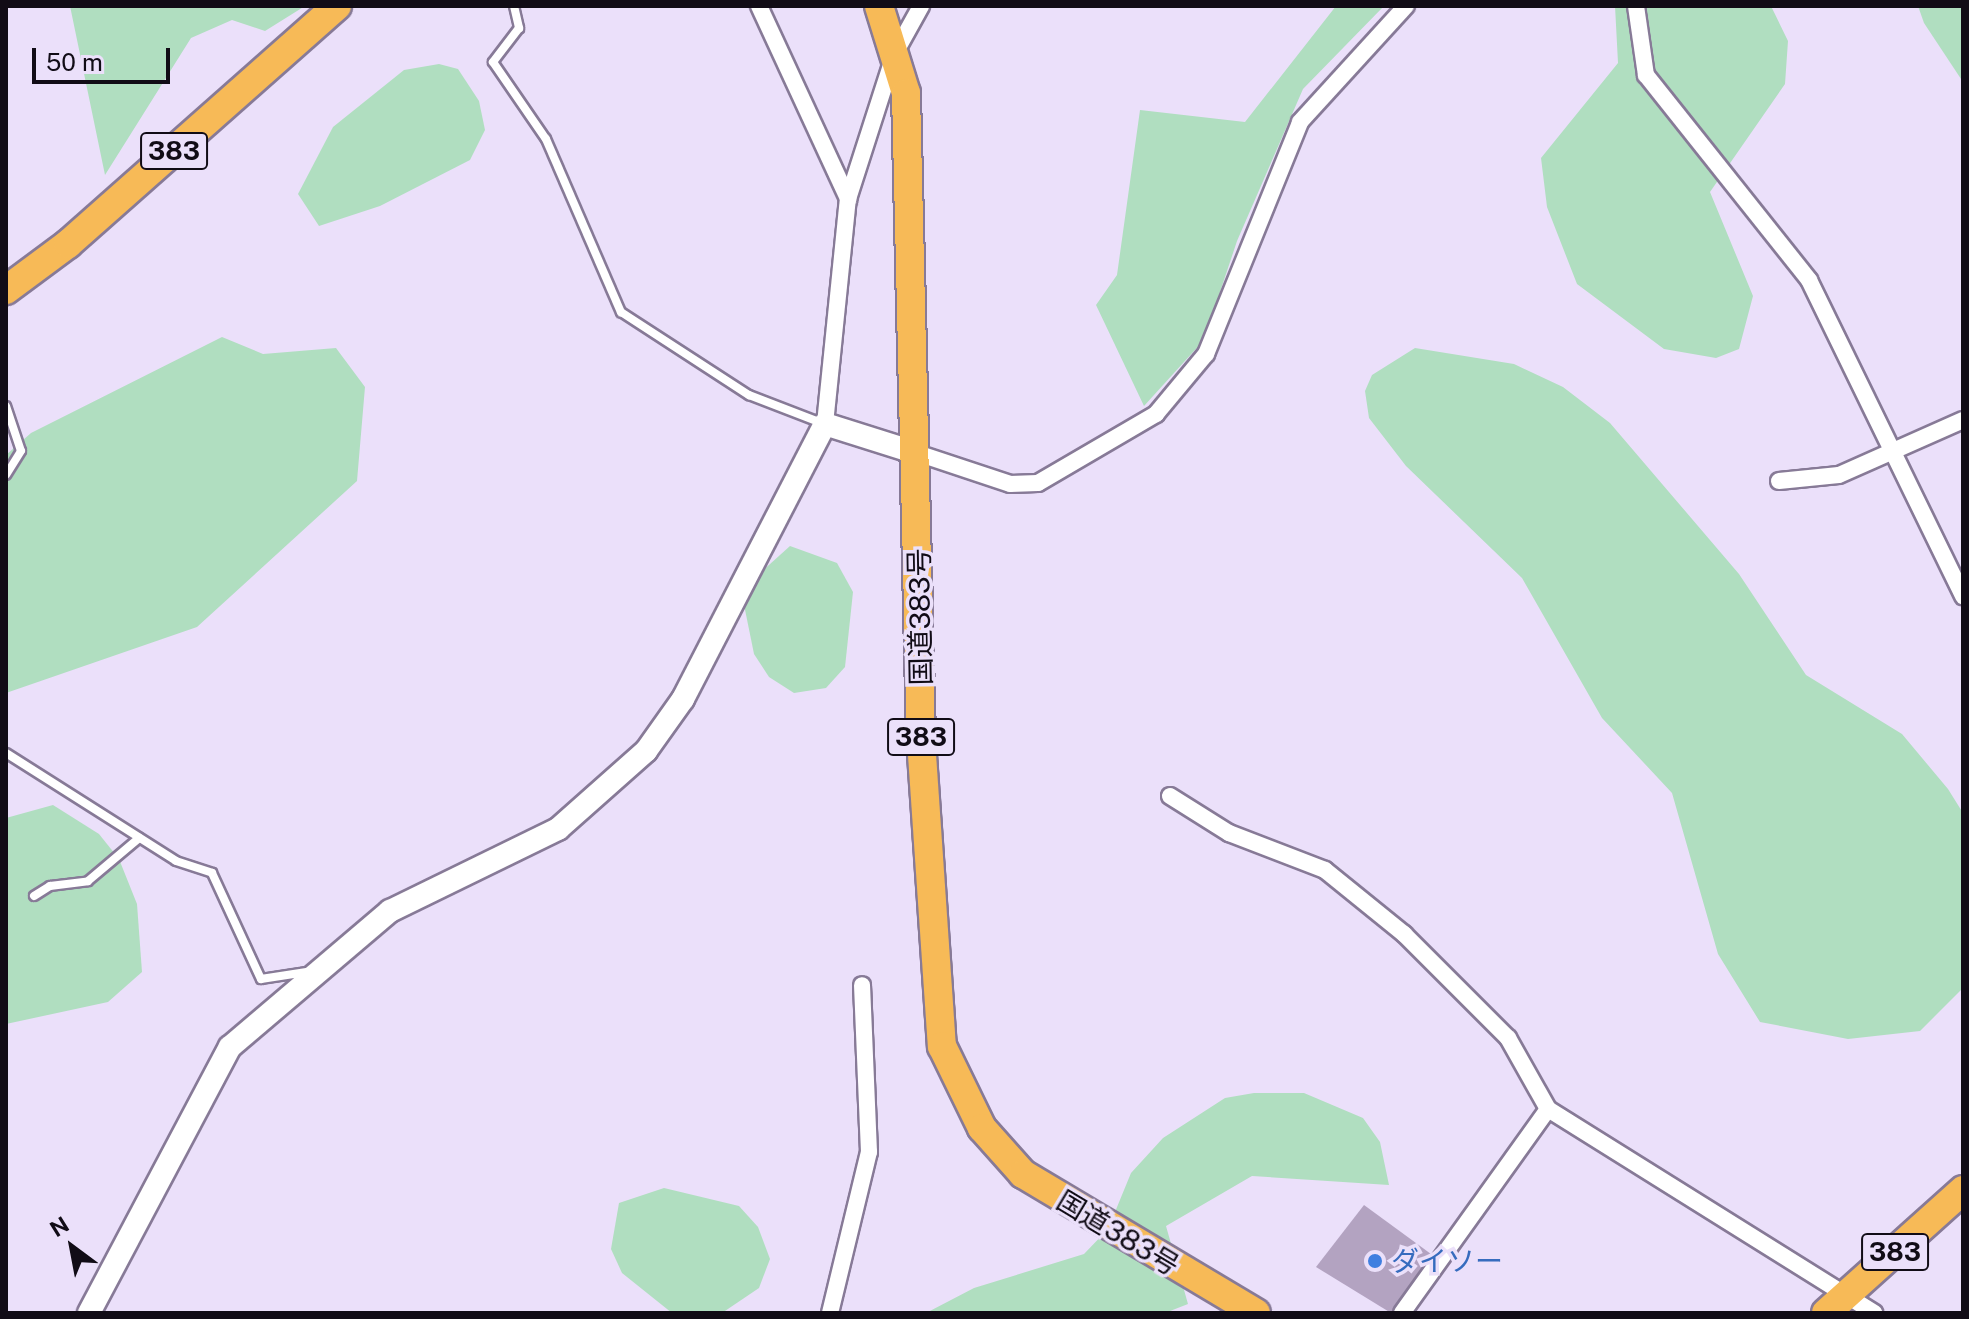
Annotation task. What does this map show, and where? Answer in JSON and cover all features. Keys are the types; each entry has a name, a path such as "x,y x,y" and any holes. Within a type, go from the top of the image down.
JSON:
{"highway":[{"name":"383","path":"6,290 68,244 337,6"},
{"name":"国道383号","path":"879,6 906,93 917,453 921,740 935,1009 955,1082 1023,1174 1256,1313"},
{"name":"383","path":"1826,1313 1963,1190"}],"street":[{"path":"759,6 848,199"},
{"path":"89,1313 230,1047 318,970 426,889 558,829 646,751 683,699 825,424 848,199 895,53 921,6"},
{"path":"825,424 1010,484 1038,483 1156,414 1206,354 1300,122 1406,6"},
{"path":"1636,6 1646,75 1809,280 1963,596"},
{"path":"1779,481 1839,475 1963,420"},
{"path":"1170,796 1229,833 1325,870 1404,934 1508,1038 1548,1109 1851,1293 1875,1313"},
{"path":"830,1313 869,1152 862,985"},
{"path":"1402,1313 1548,1109"}],"lane":[{"path":"514,6 519,28 493,62 546,139 621,312 749,395 825,424"},
{"path":"6,406 21,451 6,475"},
{"path":"6,753 139,838 212,873 261,979 318,970"},
{"path":"34,896 50,886 88,881 139,838"}],"green space":[{"path":"70,6 305,6 265,31 232,20 191,38 105,175"},
{"path":"1336,6 1384,6 1303,89 1237,241 1204,340 1144,406 1096,305 1117,275 1140,110 1245,122"},
{"path":"1615,6 1771,6 1788,41 1785,84 1710,192 1753,296 1739,349 1716,358 1664,349 1577,284 1547,207 1541,158 1618,63"},
{"path":"1918,6 1963,6 1963,82 1924,23"},
{"path":"439,64 458,69 479,101 485,130 470,160 380,206 319,226 298,194 333,127 404,70"},
{"path":"222,337 263,354 336,348 365,387 357,481 197,627 6,693 6,455 31,433"},
{"path":"1415,348 1514,364 1563,387 1610,423 1739,574 1806,675 1902,734 1948,789 1963,813 1963,988 1920,1031 1848,1039 1760,1022 1718,954 1672,793 1602,718 1522,578 1406,466 1369,418 1365,391 1372,375"},
{"path":"790,546 837,563 853,592 845,667 826,688 794,693 769,677 754,654 741,590"},
{"path":"53,805 99,834 119,859 137,904 142,972 108,1002 6,1024 6,818"},
{"path":"1254,1093 1304,1093 1363,1118 1380,1142 1389,1185 1252,1176 1166,1226 1188,1304 1165,1313 926,1313 974,1288 1084,1254 1108,1229 1131,1173 1163,1138 1225,1098"},
{"path":"664,1188 739,1206 758,1227 770,1259 759,1288 722,1313 672,1313 622,1273 611,1249 619,1203"}],"building":[{"name":"ダイソー","path":"1364,1205 1431,1254 1391,1313 1316,1267"}],"place":[{"name":"ダイソー","path":"1375,1261"}]}
